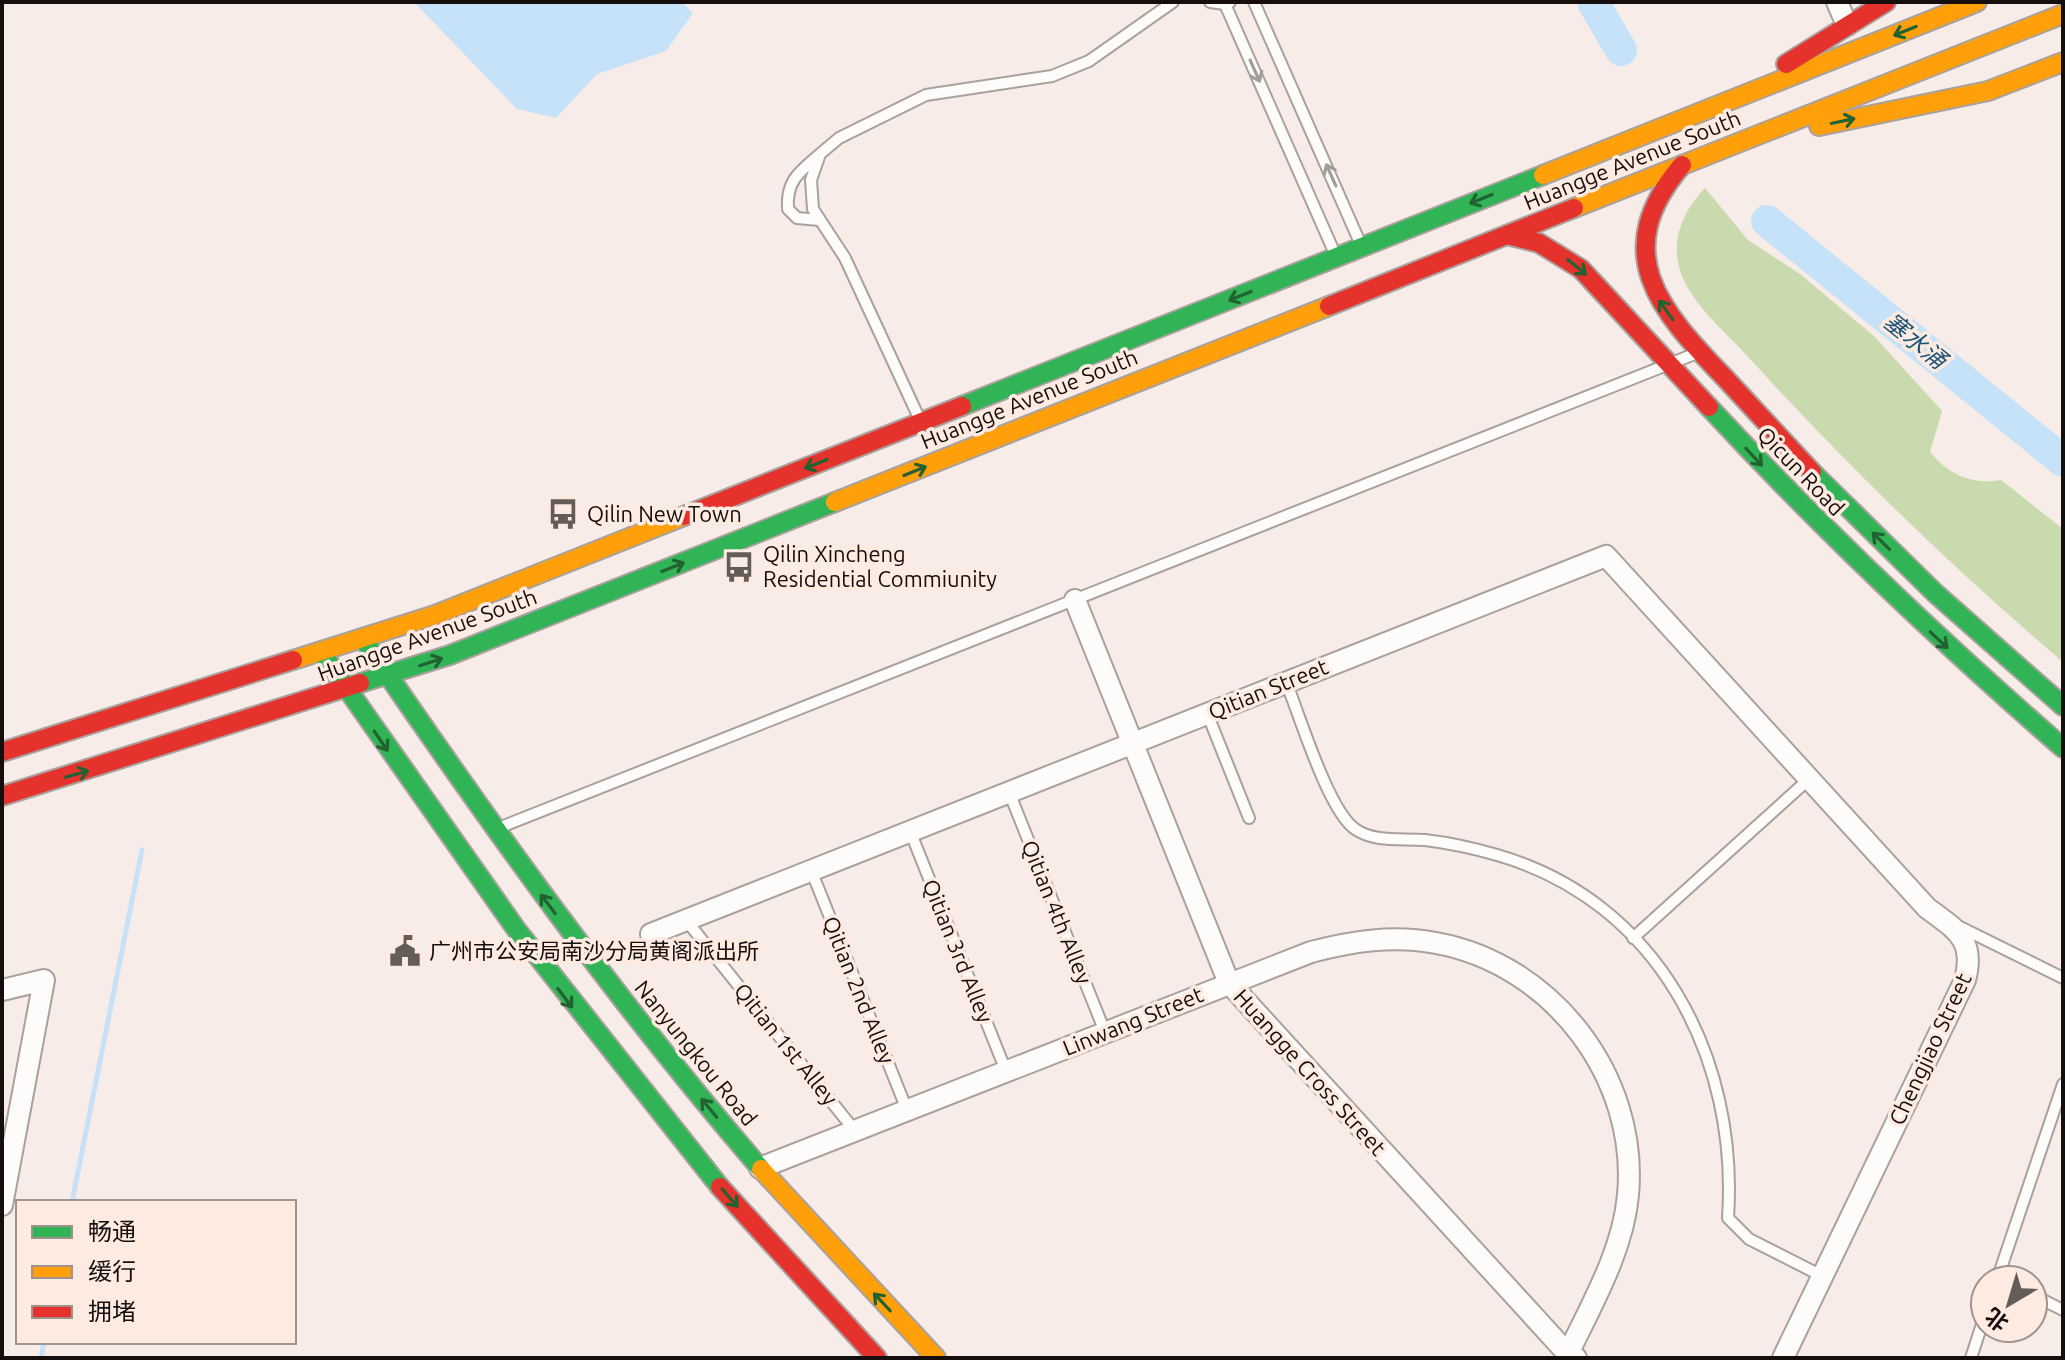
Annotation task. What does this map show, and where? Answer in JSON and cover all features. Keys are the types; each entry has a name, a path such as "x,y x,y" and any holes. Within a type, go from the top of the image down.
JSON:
{"main road":[{"path":"1722,104 1886,2"},
{"name":"Huangge Avenue South","path":"2,752 364,640 435,615 1977,2"},
{"name":"Huangge Avenue South","path":"2,796 465,650 2063,14"},
{"path":"1739,143 1988,91 2063,62"},
{"name":"Qicun Road","path":"1682,165 1661,191 1647,221 1646,265 1661,306 1815,475 1902,562 2063,706"},
{"name":"Qicun Road","path":"1507,235 1539,243 1581,269 1781,486 1880,585 2063,748"},
{"name":"Nanyungkou Road","path":"364,640 494,830 607,983 760,1168 936,1358"},
{"path":"322,653 448,839 573,1008 713,1178 877,1358"}],"street":[{"path":"1837,2 1847,25"},
{"name":"Qitian Street","path":"651,934 1606,556 1809,779"},
{"name":"Huangge Cross Street","path":"1075,600 1229,983 1570,1357"},
{"name":"Chengjiao Street","path":"1783,1358 1965,980 1969,962 1965,944 1949,922 1927,908 1809,779"},
{"name":"Linwang Street","path":"760,1168 1311,952 1352,942 1395,938 1437,943 1479,955 1517,974 1551,1000 1580,1032 1603,1068 1619,1108 1628,1150 1629,1193 1622,1235 1570,1357"},
{"path":"2,990 44,980 2,1205"}],"lane":[{"path":"819,220 797,218 788,209 787,192 794,176 839,138 926,95 1052,76 1089,61 1173,2"},
{"path":"1210,2 1227,3 1336,257"},
{"path":"1254,2 1362,247"},
{"path":"820,154 811,180 813,209 845,258 921,422"},
{"path":"494,830 1701,351"},
{"path":"1286,682 1335,807 1356,830 1370,837 1438,842 1501,856 1572,890 1633,938 1681,998 1713,1067 1729,1142 1728,1218 1749,1239 1822,1276"},
{"path":"1207,713 1249,818"},
{"path":"1633,938 1809,779"},
{"name":"Qitian 4th Alley","path":"1009,792 1105,1032"},
{"name":"Qitian 3rd Alley","path":"910,831 1006,1071"},
{"name":"Qitian 2nd Alley","path":"811,870 907,1110"},
{"name":"Qitian 1st Alley","path":"686,920 855,1131"},
{"path":"1949,922 2063,978"},
{"path":"2002,1264 2063,1084"}],"green space":[{"path":"1705,188 1748,240 1800,274 1875,337 1942,411 1930,452 1937,460 1953,472 1971,479 2001,480 2063,529 2063,662 1942,554 1864,478 1695,299 1678,264 1678,240 1684,218"}],"water":[{"path":"414,2 682,2 693,13 666,51 597,74 556,118 517,109"}],"waterway":[{"path":"1593,2 1621,50"},
{"name":"塞水涌","path":"1767,221 2063,461"},
{"path":"72,1200 142,850"},
{"path":"41,1358 44,1344"}],"traffic: fast":[{"path":"962,406 1543,175"},
{"path":"1709,407 1882,582 2063,748"},
{"path":"1812,472 1935,593 2063,706"},
{"path":"360,683 450,655 835,502"},
{"path":"364,640 555,910 655,1041 761,1169"},
{"path":"322,653 516,929 720,1187"}],"traffic: slow":[{"path":"1543,175 1977,2"},
{"path":"1574,208 2063,14"},
{"path":"1819,126 1988,91 2063,62"},
{"path":"835,502 1329,306"},
{"path":"293,660 435,615 684,516"},
{"path":"761,1169 936,1358"}],"traffic: jam":[{"path":"1786,64 1886,2"},
{"path":"1682,165 1660,196 1648,225 1646,253 1651,279 1663,304 1680,328 1812,472"},
{"path":"1329,306 1574,208"},
{"path":"1507,235 1539,243 1581,269 1709,407"},
{"path":"684,516 962,406"},
{"path":"2,752 293,660"},
{"path":"2,796 360,683"},
{"path":"720,1187 877,1358"}],"place":[{"name":"Qilin New Town","path":"563,514"},
{"name":"Qilin Xincheng Residential Commiunity","path":"739,567"},
{"name":"广州市公安局南沙分局黄阁派出所","path":"405,951"}]}
